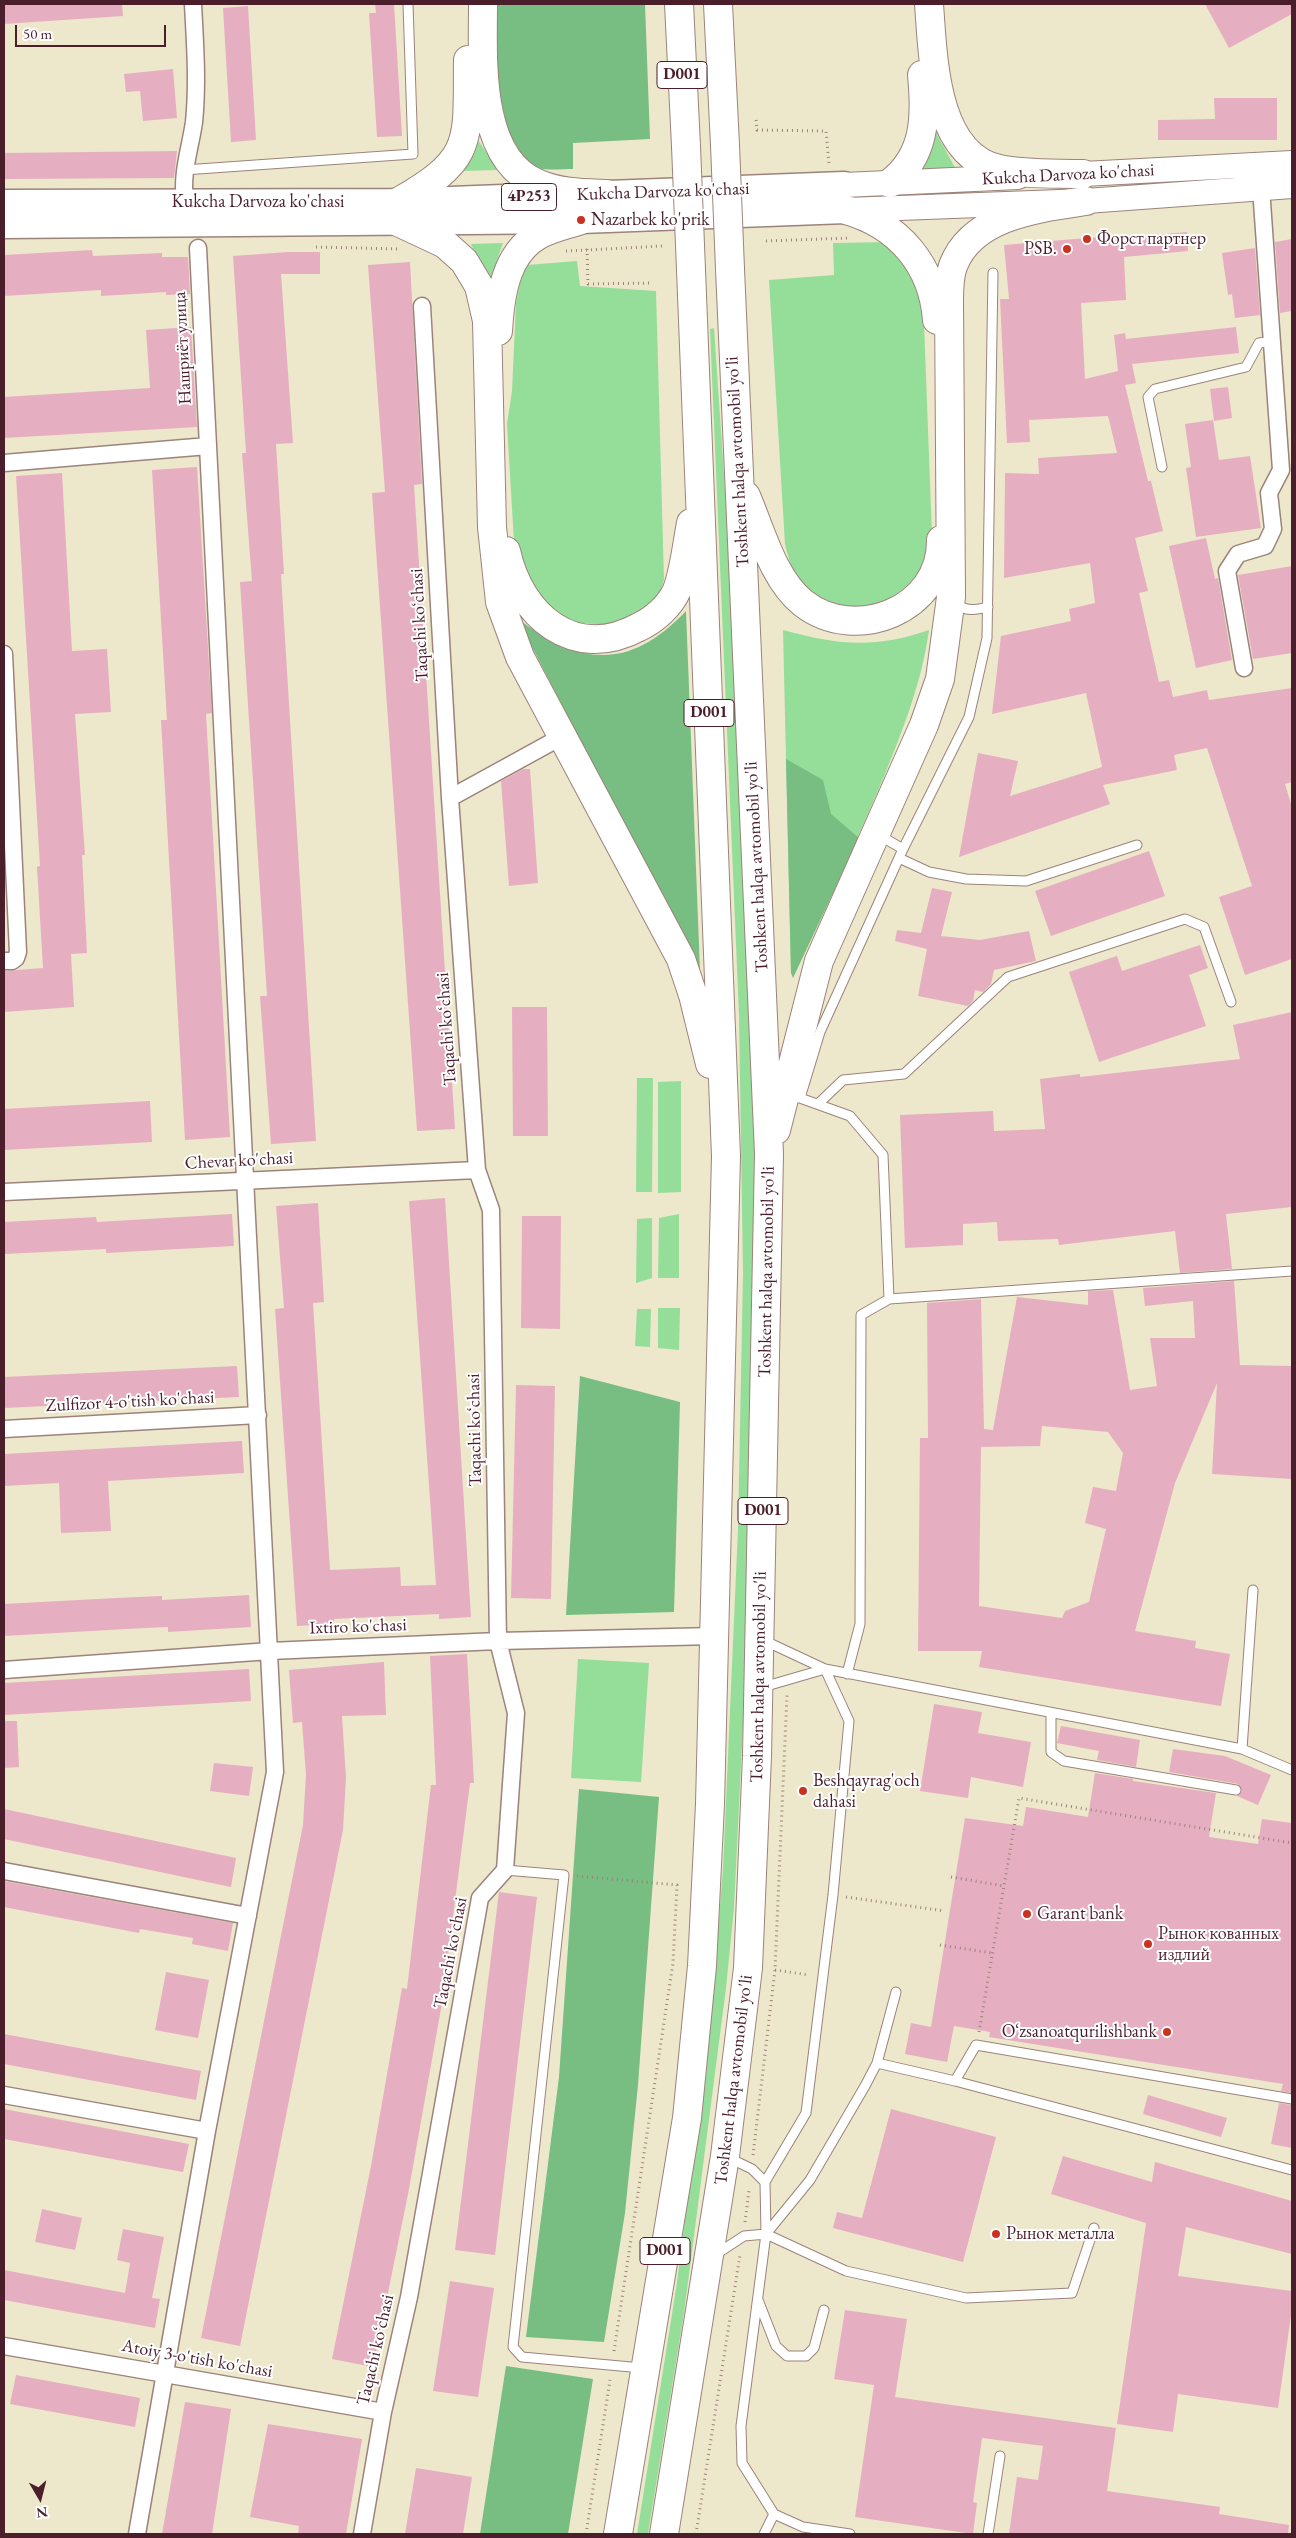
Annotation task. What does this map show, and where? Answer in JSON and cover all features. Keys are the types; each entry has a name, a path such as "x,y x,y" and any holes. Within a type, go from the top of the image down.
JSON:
{"highway":[{"path":"468,4 467,128 462,146 454,161 398,212 456,253 473,273 482,293 487,322 492,527 500,602 520,657 561,737 662,920 681,959 707,1047 726,1156"},
{"path":"483,4 487,100 493,130 507,158 519,172 539,185 574,192 607,194"},
{"name":"D001","path":"618,2534 647,2369 687,2118 702,1966 715,1636 726,1156 679,4"},
{"name":"Toshkent halqa avtomobil yo'li","path":"664,2534 710,2259 725,2156 748,1968 753,1898 759,1688 769,1154 718,4"},
{"path":"890,183 900,176 916,154 924,124 925,107 916,4"},
{"path":"929,4 937,84 949,122 963,147 975,158 998,169 1084,187"},
{"path":"769,1154 793,1098 819,961 924,725 940,679 951,597 949,301 952,267 962,249 994,224 1033,210 1084,187"},
{"path":"739,481 780,574 792,592 817,612 830,618 845,621 860,622 876,619 904,607 925,586 932,574 941,546 938,328 932,290 923,267 898,236 874,220 840,189"},
{"path":"581,220 540,234 524,245 516,256 508,274 500,302 497,367 502,509 509,565 522,596 544,621 577,637 593,639 610,638 628,634 643,626 657,616 677,591 700,483"}],"main road":[{"name":"Kukcha Darvoza ko'chasi","path":"4,202 185,202 581,220 890,183 1084,187 1292,163"},
{"name":"Kukcha Darvoza ko'chasi","path":"4,225 398,212 607,194 840,189 1261,188 1292,186"}],"street":[{"path":"185,202 184,170 194,123 196,77 193,4"},
{"path":"1244,668 1227,572 1238,554 1264,546 1273,528 1269,493 1281,470 1261,188"},
{"name":"Нашриёт улица","path":"137,2534 207,2131 276,1772 198,248"},
{"name":"Taqachi koʻchasi","path":"362,2534 383,2412 409,2297 480,1898 505,1870 516,1713 498,1641 491,1210 477,1170 450,798 422,306"},
{"path":"4,463 208,446"},
{"path":"4,654 18,952 16,958 4,961"},
{"path":"450,798 561,737"},
{"name":"Chevar ko'chasi","path":"4,1192 477,1170"},
{"name":"Zulfizor 4-o'tish ko'chasi","path":"4,1429 258,1415"},
{"name":"Ixtiro ko'chasi","path":"4,1670 270,1651 498,1641 715,1636"},
{"path":"4,1871 248,1916"},
{"path":"4,2095 207,2131"},
{"name":"Atoiy 3-o'tish ko'chasi","path":"4,2346 383,2412"}],"lane":[{"path":"184,170 413,154 408,4"},
{"path":"889,1299 884,1155 850,1116 818,1104 793,1098 820,1032 901,854 969,717 987,638 992,272"},
{"path":"1162,467 1148,397 1155,389 1246,367 1259,343 1273,341"},
{"path":"951,597 962,608 975,610 988,607"},
{"path":"876,834 901,854 929,872 966,879 1026,881 1137,845"},
{"path":"818,1104 843,1080 904,1074 1008,977 1185,919 1204,927 1231,1002"},
{"path":"847,1674 860,1624 860,1315 889,1299 1292,1271"},
{"path":"1242,1749 1253,1590"},
{"path":"760,1639 825,1669 1242,1749 1292,1770"},
{"path":"759,1688 825,1669"},
{"path":"825,1669 849,1721 833,1895 806,2113 765,2182 766,2234 741,2426 742,2464 774,2514 804,2527 850,2534"},
{"path":"1051,1713 1051,1752 1064,1760 1236,1790"},
{"path":"505,1870 564,1875 513,2347 522,2356 647,2369"},
{"path":"766,2234 810,2180 877,2063 896,1992"},
{"path":"955,2081 976,2044 1292,2099"},
{"path":"877,2063 955,2081 1292,2170"},
{"path":"725,2156 752,2169 765,2182"},
{"path":"710,2259 744,2236 766,2234 846,2271 966,2298 1072,2293 1094,2228"},
{"path":"757,2298 776,2346 787,2356 806,2356 814,2348 824,2310"},
{"path":"988,2534 1000,2456"},
{"path":"764,2534 774,2514"}],"path":[{"path":"756,120 757,130 826,131 840,189"},
{"path":"766,241 851,238"},
{"path":"565,251 663,246"},
{"path":"308,247 404,249"},
{"path":"587,250 588,284 653,284"},
{"path":"787,1679 775,1970 799,1974"},
{"path":"976,2044 1019,1798 1292,1843"},
{"path":"564,1875 677,1885 673,1963 586,2534"},
{"path":"951,1877 1004,1886"},
{"path":"833,1895 945,1911"},
{"path":"940,1945 992,1953"}],"green space":[{"path":"493,4 645,4 650,139 573,143 573,169 544,169 528,164 518,152 504,113 497,64"},
{"path":"935,131 958,173 917,175 932,144"},
{"path":"478,140 498,170 462,171"},
{"path":"891,242 923,297 932,535 920,577 901,599 849,613 824,601 806,589 794,571 785,544 769,280 834,275 833,243"},
{"path":"503,243 489,283 471,244"},
{"path":"577,261 580,286 656,291 664,580 660,592 653,602 634,616 607,625 580,623 555,612 536,594 514,542 507,424 512,391 516,303 521,278 527,265"},
{"path":"714,328 733,608 754,1093 754,1336 746,1663 734,1908 726,1988 684,2313 648,2534 637,2534 676,2289 709,2038 723,1869 738,1529 743,1273 739,1015 710,329"},
{"path":"686,611 700,971 517,618 562,646 583,653 604,655 624,652 644,644 665,630"},
{"path":"783,630 821,639 856,643 891,640 929,630 917,686 885,774 852,849 791,973"},
{"path":"786,759 823,780 831,814 859,838 793,978 791,973"},
{"path":"637,1078 653,1078 652,1192 636,1192"},
{"path":"681,1081 681,1192 658,1193 658,1082"},
{"path":"679,1214 679,1278 658,1278 659,1218"},
{"path":"652,1218 652,1278 636,1283 637,1219"},
{"path":"658,1308 680,1308 679,1350 658,1348"},
{"path":"637,1309 651,1309 650,1347 635,1346"},
{"path":"580,1376 680,1402 674,1612 566,1615"},
{"path":"578,1659 649,1663 641,1782 571,1778"},
{"path":"579,1789 659,1797 638,2085 625,2213 604,2342 526,2337 559,2077"},
{"path":"506,2366 593,2379 568,2534 480,2534"}],"building":[{"path":"4,4 122,4 123,16 4,24"},
{"path":"375,4 394,4 402,136 377,137 369,13 376,13"},
{"path":"1205,4 1292,4 1292,14 1229,48"},
{"path":"248,6 256,140 231,142 223,8"},
{"path":"173,69 177,118 143,121 140,91 126,92 124,74"},
{"path":"1214,98 1277,98 1277,140 1158,140 1158,120 1215,119"},
{"path":"177,151 174,178 4,179 4,153"},
{"path":"1187,232 1188,251 1124,257 1126,300 1081,303 1085,379 1118,371 1114,335 1125,333 1126,339 1236,327 1239,353 1132,364 1136,383 1125,385 1148,481 1151,481 1163,531 1135,538 1148,591 1139,593 1159,682 1169,680 1173,697 1207,690 1209,700 1292,688 1292,782 1285,784 1292,807 1292,959 1245,975 1219,897 1252,886 1207,748 1174,755 1177,770 1103,785 1110,804 959,857 978,753 1018,761 1010,796 1102,767 1086,693 992,714 1001,636 1071,621 1069,609 1095,603 1090,563 1004,578 1005,473 1039,474 1038,458 1117,453 1108,416 1029,420 1030,442 1007,443 1000,299 1009,299 1004,245 1122,235 1122,238"},
{"path":"1292,239 1292,311 1280,313 1275,242"},
{"path":"1255,248 1260,315 1235,318 1232,294 1228,295 1222,253"},
{"path":"92,250 93,256 162,253 162,257 188,257 190,294 166,295 166,292 101,296 101,290 4,296 4,255"},
{"path":"320,252 320,274 281,274 293,443 276,444 284,574 281,574 316,1141 271,1144 260,996 267,996 240,582 252,581 242,453 246,453 233,256"},
{"path":"410,262 422,484 414,485 455,1129 417,1131 372,493 385,492 368,265"},
{"path":"191,327 197,427 4,438 4,397 150,388 146,330"},
{"path":"1228,387 1232,418 1214,421 1210,389"},
{"path":"1213,420 1219,460 1250,456 1261,528 1196,537 1186,468 1191,467 1185,424"},
{"path":"197,467 212,713 206,714 230,1137 185,1140 161,720 167,720 152,470"},
{"path":"62,473 72,651 107,649 111,712 75,714 85,855 82,855 87,953 71,954 74,1007 4,1012 4,971 43,968 37,867 40,866 16,476"},
{"path":"1206,538 1215,579 1218,578 1232,660 1196,668 1169,546"},
{"path":"1292,566 1292,653 1253,659 1238,575"},
{"path":"523,769 530,769 538,883 509,886 501,781"},
{"path":"1149,851 1165,896 1051,936 1035,891"},
{"path":"932,888 952,892 941,936 980,940 1029,931 1036,961 994,970 991,984 983,992 975,990 973,1001 968,1006 918,996 927,949 895,941 897,930 921,933"},
{"path":"1200,945 1208,968 1189,975 1206,1026 1099,1062 1069,972 1117,956 1122,971"},
{"path":"512,1007 547,1007 548,1136 513,1136"},
{"path":"1292,1012 1292,1207 1226,1214 1232,1269 1180,1273 1175,1231 1059,1245 1058,1239 998,1241 997,1222 963,1224 963,1245 905,1248 900,1115 993,1111 994,1131 1045,1129 1040,1079 1080,1074 1080,1077 1240,1059 1233,1025"},
{"path":"150,1101 152,1142 4,1150 4,1109"},
{"path":"445,1198 471,1617 439,1619 439,1614 334,1619 334,1624 297,1626 275,1309 284,1308 276,1206 318,1203 324,1302 313,1303 330,1570 400,1567 401,1586 436,1585 409,1201"},
{"path":"232,1214 234,1246 106,1253 106,1249 4,1254 4,1222 96,1217 97,1222"},
{"path":"522,1216 561,1216 560,1329 521,1328"},
{"path":"1234,1281 1240,1365 1292,1366 1292,1479 1212,1474 1217,1383 1175,1483 1135,1631 1196,1641 1195,1648 1230,1654 1221,1706 979,1667 982,1651 918,1651 920,1438 928,1438 927,1303 981,1299 984,1429 993,1430 1017,1297 1088,1305 1088,1291 1113,1290 1130,1390 1157,1386 1150,1338 1195,1338 1193,1301 1145,1306 1143,1288","holes":["1042,1426 1108,1432 1123,1453 1116,1491 1093,1487 1085,1523 1106,1529 1089,1602 1065,1611 1062,1618 979,1606 981,1447 1040,1446"]},
{"path":"237,1366 239,1397 4,1408 4,1377"},
{"path":"516,1385 555,1386 551,1599 511,1598"},
{"path":"242,1441 244,1473 108,1481 111,1531 61,1533 59,1483 4,1486 4,1454"},
{"path":"249,1595 251,1627 168,1632 168,1627 4,1636 4,1604 162,1596 162,1600"},
{"path":"467,1654 474,1783 470,1783 442,2003 409,2189 373,2367 332,2359 371,2166 402,1988 407,1989 431,1785 436,1785 430,1656"},
{"path":"384,1662 386,1715 342,1716 346,1778 343,1830 240,2346 201,2338 303,1825 306,1775 302,1722 293,1723 289,1670"},
{"path":"249,1669 251,1701 4,1715 4,1683"},
{"path":"934,1704 982,1712 978,1733 1031,1742 1023,1787 971,1777 968,1798 920,1791"},
{"path":"4,1721 17,1721 19,1767 4,1768"},
{"path":"1061,1726 1140,1740 1136,1767 1097,1760 1099,1751 1057,1743"},
{"path":"1173,1749 1225,1756 1271,1775 1258,1805 1237,1796 1242,1791 1238,1784 1169,1772"},
{"path":"214,1763 253,1767 249,1796 210,1791"},
{"name":"Рынок кованных издлий","path":"1095,1773 1133,1779 1133,1781 1216,1793 1209,1837 1258,1844 1262,1819 1292,1823 1292,2093 1281,2091 1283,2084 989,2037 990,2032 954,2026 947,2062 905,2054 911,2023 931,2027 965,1818 1023,1826 1026,1807 1088,1817"},
{"path":"4,1809 236,1858 231,1887 4,1839"},
{"path":"4,1881 233,1923 228,1951 192,1944 193,1938 140,1929 139,1933 4,1907"},
{"path":"499,1892 537,1897 495,2255 455,2250"},
{"path":"166,1972 209,1980 198,2038 155,2030"},
{"path":"4,2034 201,2071 196,2100 4,2064"},
{"path":"1148,2095 1227,2118 1221,2137 1143,2114"},
{"path":"1279,2103 1292,2105 1292,2148 1271,2144"},
{"path":"4,2109 189,2144 183,2172 4,2139"},
{"path":"891,2109 996,2137 963,2262 833,2228 837,2212 862,2218"},
{"path":"1063,2156 1152,2182 1155,2162 1292,2201 1292,2254 1186,2227 1178,2276 1292,2291 1292,2308 1278,2408 1178,2394 1173,2432 1117,2424 1146,2223 1051,2194"},
{"path":"42,2209 82,2218 75,2250 35,2242"},
{"path":"123,2229 164,2237 152,2298 160,2299 155,2328 4,2300 4,2270 125,2293 130,2263 117,2260"},
{"path":"450,2281 494,2288 478,2397 433,2391"},
{"path":"845,2310 907,2319 895,2397 1116,2428 1107,2491 1220,2507 1219,2514 1289,2525 1288,2534 1009,2534 1017,2477 1038,2480 1043,2446 982,2438 973,2502 977,2503 973,2534 855,2517 874,2385 834,2379"},
{"path":"16,2375 140,2398 135,2427 10,2404"},
{"path":"185,2402 231,2409 212,2534 162,2534"},
{"path":"268,2424 362,2439 346,2534 298,2534 299,2526 250,2517"},
{"path":"416,2468 472,2477 463,2534 405,2534"}],"place":[{"name":"Nazarbek ko'prik","path":"581,220"},
{"name":"Форст партнер","path":"1087,239"},
{"name":"PSB.","path":"1067,249"},
{"name":"Beshqayrag'och dahasi","path":"803,1791"},
{"name":"Garant bank","path":"1027,1914"},
{"name":"Рынок кованных издлий","path":"1148,1944"},
{"name":"Oʻzsanoatqurilishbank","path":"1167,2032"},
{"name":"Рынок металла","path":"996,2234"}]}
